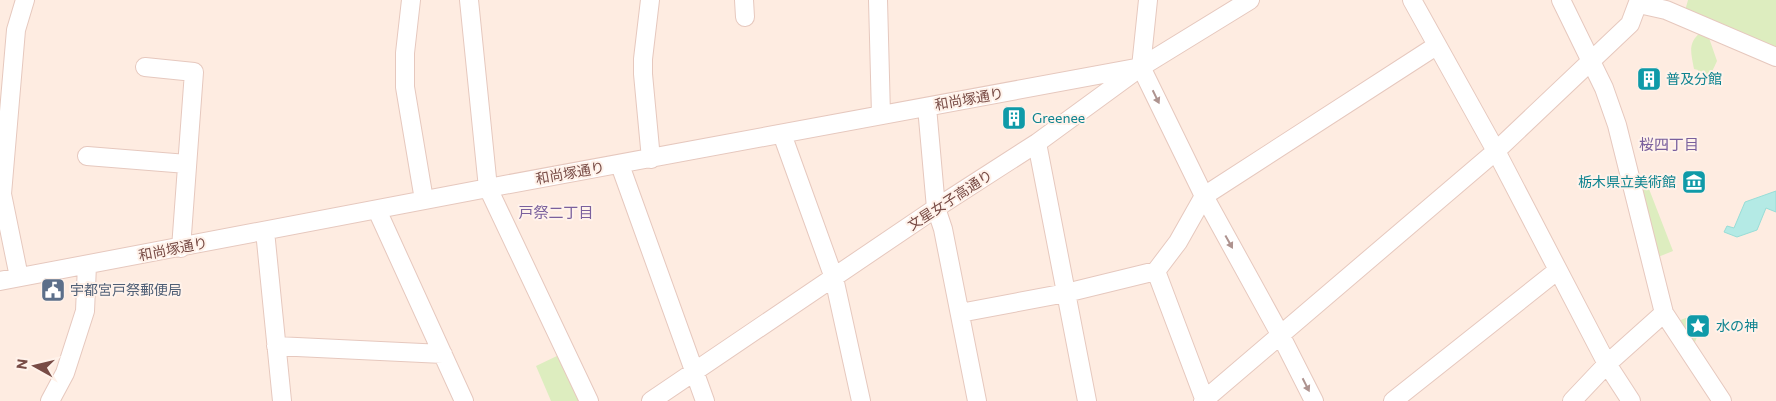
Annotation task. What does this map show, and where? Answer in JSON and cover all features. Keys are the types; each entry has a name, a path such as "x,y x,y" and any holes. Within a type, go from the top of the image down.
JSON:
{"street":[{"path":"19,277 2,194 6,79 16,30 25,0"},
{"path":"411,0 405,53 405,87 424,200"},
{"path":"469,0 488,188 589,401"},
{"path":"650,0 643,74 651,159"},
{"path":"878,0 881,115"},
{"path":"1148,0 1141,67 1204,196 1280,334 1314,401"},
{"name":"文星女子高通り","path":"652,401 936,208 1037,143 1141,67 1250,0"},
{"path":"1412,0 1496,152 1607,364 1632,401"},
{"path":"1561,0 1604,88 1617,125 1664,313 1722,401"},
{"path":"1156,271 1204,401 1280,334 1496,152 1630,24 1639,2 1666,10 1776,57"},
{"path":"960,313 1066,293 1156,271 1178,242 1204,196 1436,46"},
{"path":"145,67 194,72 182,248"},
{"name":"和尚塚通り","path":"0,281 1141,67"},
{"path":"927,107 936,208 943,229 977,401"},
{"path":"782,134 834,278 861,401"},
{"path":"1037,143 1087,401"},
{"path":"87,156 187,164"},
{"path":"620,165 705,401"},
{"path":"377,210 464,401"},
{"path":"265,231 282,401"},
{"path":"50,401 65,373 85,311 87,265"},
{"path":"1393,401 1558,270"},
{"path":"1572,401 1607,364 1664,313"},
{"path":"276,346 442,354"}],"green space":[{"path":"1688,0 1776,0 1776,51 1685,11"},
{"path":"1702,31 1708,35 1717,61 1710,76 1698,74 1698,70 1694,69 1692,58 1692,44 1697,35"},
{"path":"1644,176 1673,251 1658,257 1637,179"},
{"path":"1696,314 1701,327 1695,342 1691,343 1678,321"},
{"path":"559,355 580,401 551,401 536,366"}],"water":[{"path":"1776,191 1776,212 1766,208 1757,230 1737,237 1724,232 1727,226 1734,228 1745,202"}],"place":[{"name":"普及分館","path":"1649,79"},
{"name":"Greenee","path":"1014,118"},
{"name":"栃木県立美術館","path":"1694,182"},
{"name":"宇都宮戸祭郵便局","path":"53,290"},
{"name":"水の神","path":"1698,326"}],"district":[{"name":"桜四丁目","path":"1669,145"},
{"name":"戸祭二丁目","path":"556,213"}]}
